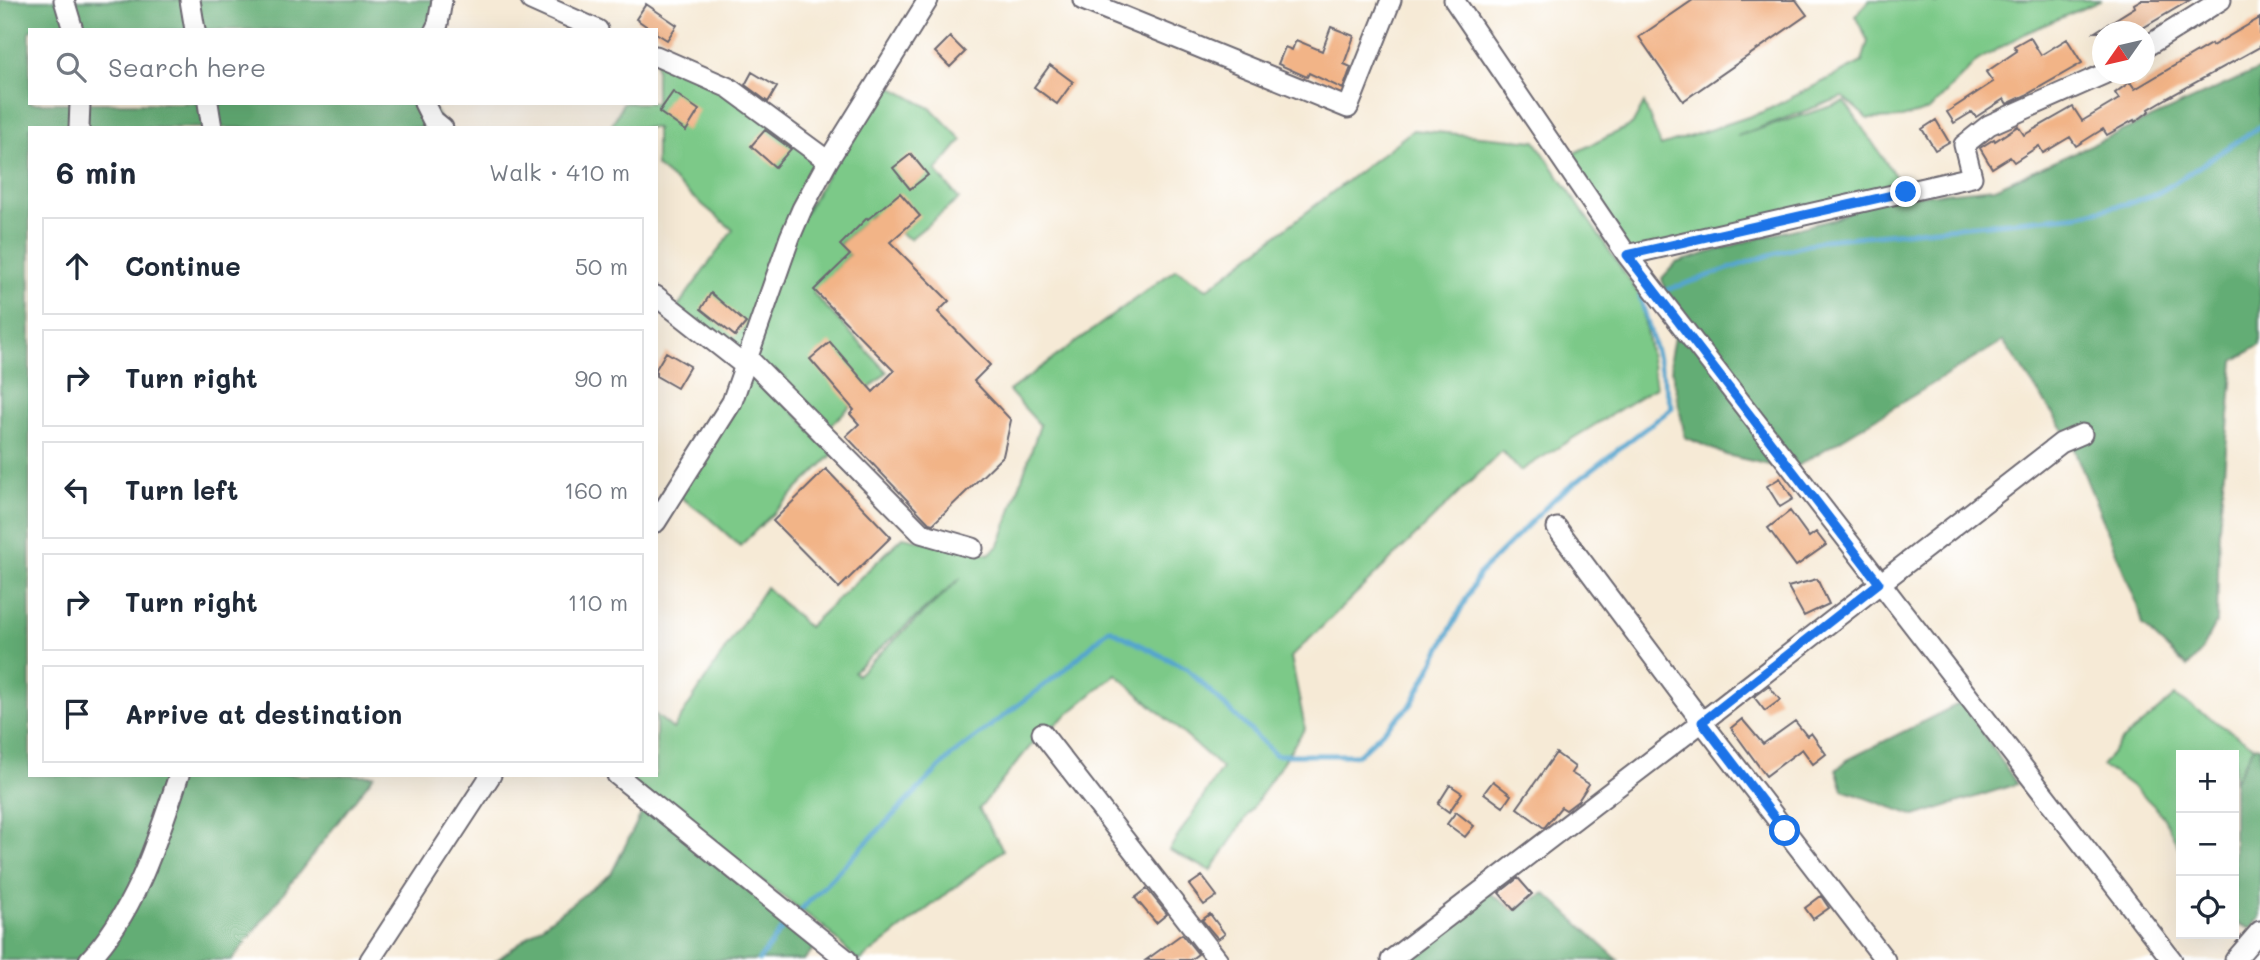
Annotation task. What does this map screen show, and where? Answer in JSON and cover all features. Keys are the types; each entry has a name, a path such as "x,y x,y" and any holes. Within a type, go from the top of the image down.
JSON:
{"street":[{"path":"64,0 73,28"},
{"path":"190,0 195,28"},
{"path":"436,28 442,0"},
{"path":"531,0 594,28"},
{"path":"658,519 726,412 747,362 790,237 828,161 928,0"},
{"path":"1083,0 1348,108 1391,0"},
{"path":"1454,0 1627,255 2172,960"},
{"path":"2155,41 2221,0"},
{"path":"658,57 729,88 828,161"},
{"path":"1627,255 1972,177 1964,145 1989,125 2092,79"},
{"path":"79,126 80,105"},
{"path":"208,105 212,126"},
{"path":"425,105 432,119 441,126"},
{"path":"658,297 747,362 921,533 973,548"},
{"path":"1391,960 2061,443 2082,434"},
{"path":"1557,528 1885,960"},
{"path":"1042,733 1218,960"},
{"path":"89,960 100,949 128,906 145,873 178,777"},
{"path":"370,960 490,777"},
{"path":"619,777 848,960"},
{"path":"2235,960 2260,931"}],"green space":[{"path":"0,0 442,0 434,28 28,28 28,105 433,105 442,126 28,126 28,777 372,777 232,960 0,960"},
{"path":"1870,0 1933,0 1935,3 1948,0 2102,0 2028,32 1977,61 1929,110 1902,118 1868,119 1843,97 1737,136 1845,102 1906,192 1627,255 1562,159 1632,125 1644,103 1661,146 1763,112 1862,62 1868,41 1855,16"},
{"path":"658,57 729,88 823,157 804,216 879,80 932,109 962,140 936,171 959,199 910,239 872,215 840,244 850,255 813,293 887,372 822,433 748,358 671,316 733,230 658,168 658,126 612,126 622,105 658,105"},
{"path":"2260,69 2260,345 2234,361 2219,528 2217,622 2201,652 2187,667 2142,625 2137,604 2070,439 2003,341 1791,470 1726,455 1685,437 1670,359 1674,337 1662,278 1676,263 1751,240 1835,219 1870,200 1995,188"},
{"path":"1413,130 1535,141 1640,296 1656,387 1520,471 1502,451 1291,657 1305,728 1211,871 1169,850 1222,768 1116,674 1033,743 979,809 1003,850 861,960 857,960 825,928 624,777 658,777 658,717 673,729 766,587 808,627 903,537 989,554 999,545 1040,425 1009,391 1176,269 1207,289","holes":["961,578 857,675 854,671"]},
{"path":"745,366 835,452 740,546 709,518 675,493"},
{"path":"2175,696 2254,746 2239,773 2239,750 2176,750 2176,842 2157,809 2135,789 2102,766 2120,742"},
{"path":"1962,702 2017,784 1915,816 1843,790 1836,770 1847,760"},
{"path":"2254,746 2260,747 2260,918 2251,929 2239,924 2239,773"},
{"path":"648,800 822,939 804,960 497,960 611,874"},
{"path":"1484,889 1514,910 1545,893 1618,960 1410,960 1412,944"}],"building":[{"path":"1693,0 1796,0 1807,15 1683,101 1639,37"},
{"path":"2141,0 2190,0 2155,21 2113,21 2135,7 2134,4"},
{"path":"646,4 677,25 667,40 658,34 658,28 649,28 636,19"},
{"path":"2260,18 2260,47 2149,109 2150,111 2135,122 2134,120 2107,135 2103,129 2076,146 2070,137 2043,153 2039,146 2014,162 2010,157 1992,168 1980,148 2018,126 2024,135 2073,107 2082,121 2119,99 2115,93 2127,84 2131,84 2135,89 2143,84 2155,84 2155,77 2211,44 2212,46"},
{"path":"1331,27 1354,36 1344,64 1351,67 1343,89 1309,73 1307,77 1278,64 1285,47 1292,50 1296,40 1322,51"},
{"path":"950,37 965,52 950,67 935,52"},
{"path":"2030,37 2041,55 2067,39 2082,63 2007,104 2004,99 1976,117 1972,112 1954,123 1947,112 1993,82 1986,72 2017,51 2014,46"},
{"path":"1050,65 1073,82 1057,104 1034,87"},
{"path":"752,72 777,87 768,102 745,85"},
{"path":"673,92 699,110 686,131 659,112"},
{"path":"1936,120 1949,142 1935,150 1922,129"},
{"path":"765,130 791,149 775,167 751,146"},
{"path":"911,154 928,175 910,189 893,168"},
{"path":"900,193 920,216 890,242 949,301 938,312 990,365 974,381 1011,420 1003,456 933,524 929,523 846,436 859,424 850,414 854,410 810,359 830,342 873,392 894,371 814,290 850,255 840,245 867,218"},
{"path":"711,293 746,323 735,336 701,309"},
{"path":"666,352 690,366 677,388 658,377 658,366"},
{"path":"826,469 891,537 839,588 773,521"},
{"path":"1780,478 1793,499 1780,507 1767,486"},
{"path":"1790,511 1809,537 1816,532 1826,545 1796,566 1768,528"},
{"path":"1817,579 1829,604 1804,616 1788,587"},
{"path":"1769,686 1780,700 1765,711 1754,697"},
{"path":"1742,719 1763,744 1795,721 1807,736 1811,733 1826,754 1813,764 1802,749 1766,776 1731,728"},
{"path":"1556,753 1575,767 1571,773 1589,784 1578,801 1566,810 1561,807 1544,828 1517,808"},
{"path":"1493,781 1511,795 1503,807 1484,793"},
{"path":"1450,785 1462,793 1449,812 1438,804"},
{"path":"1456,812 1474,826 1465,837 1447,824"},
{"path":"1202,876 1217,896 1204,905 1189,885"},
{"path":"1518,878 1532,894 1514,910 1499,893"},
{"path":"1147,889 1167,914 1156,923 1135,898"},
{"path":"1821,896 1829,908 1813,919 1805,908"},
{"path":"1210,914 1225,934 1218,939 1202,920"},
{"path":"1182,934 1198,954 1190,960 1146,960"}],"waterway":[{"path":"1661,292 1766,256 1824,240 2080,215 2133,202 2156,194 2173,184 2260,126"},
{"path":"759,960 781,930 951,756 1068,667 1109,629 1186,668 1276,755 1358,755 1411,705 1479,574 1556,497 1672,408 1640,296 1651,294"}],"route":[{"path":"1785,831 1702,722 1879,583 1627,255 1906,192"}]}
